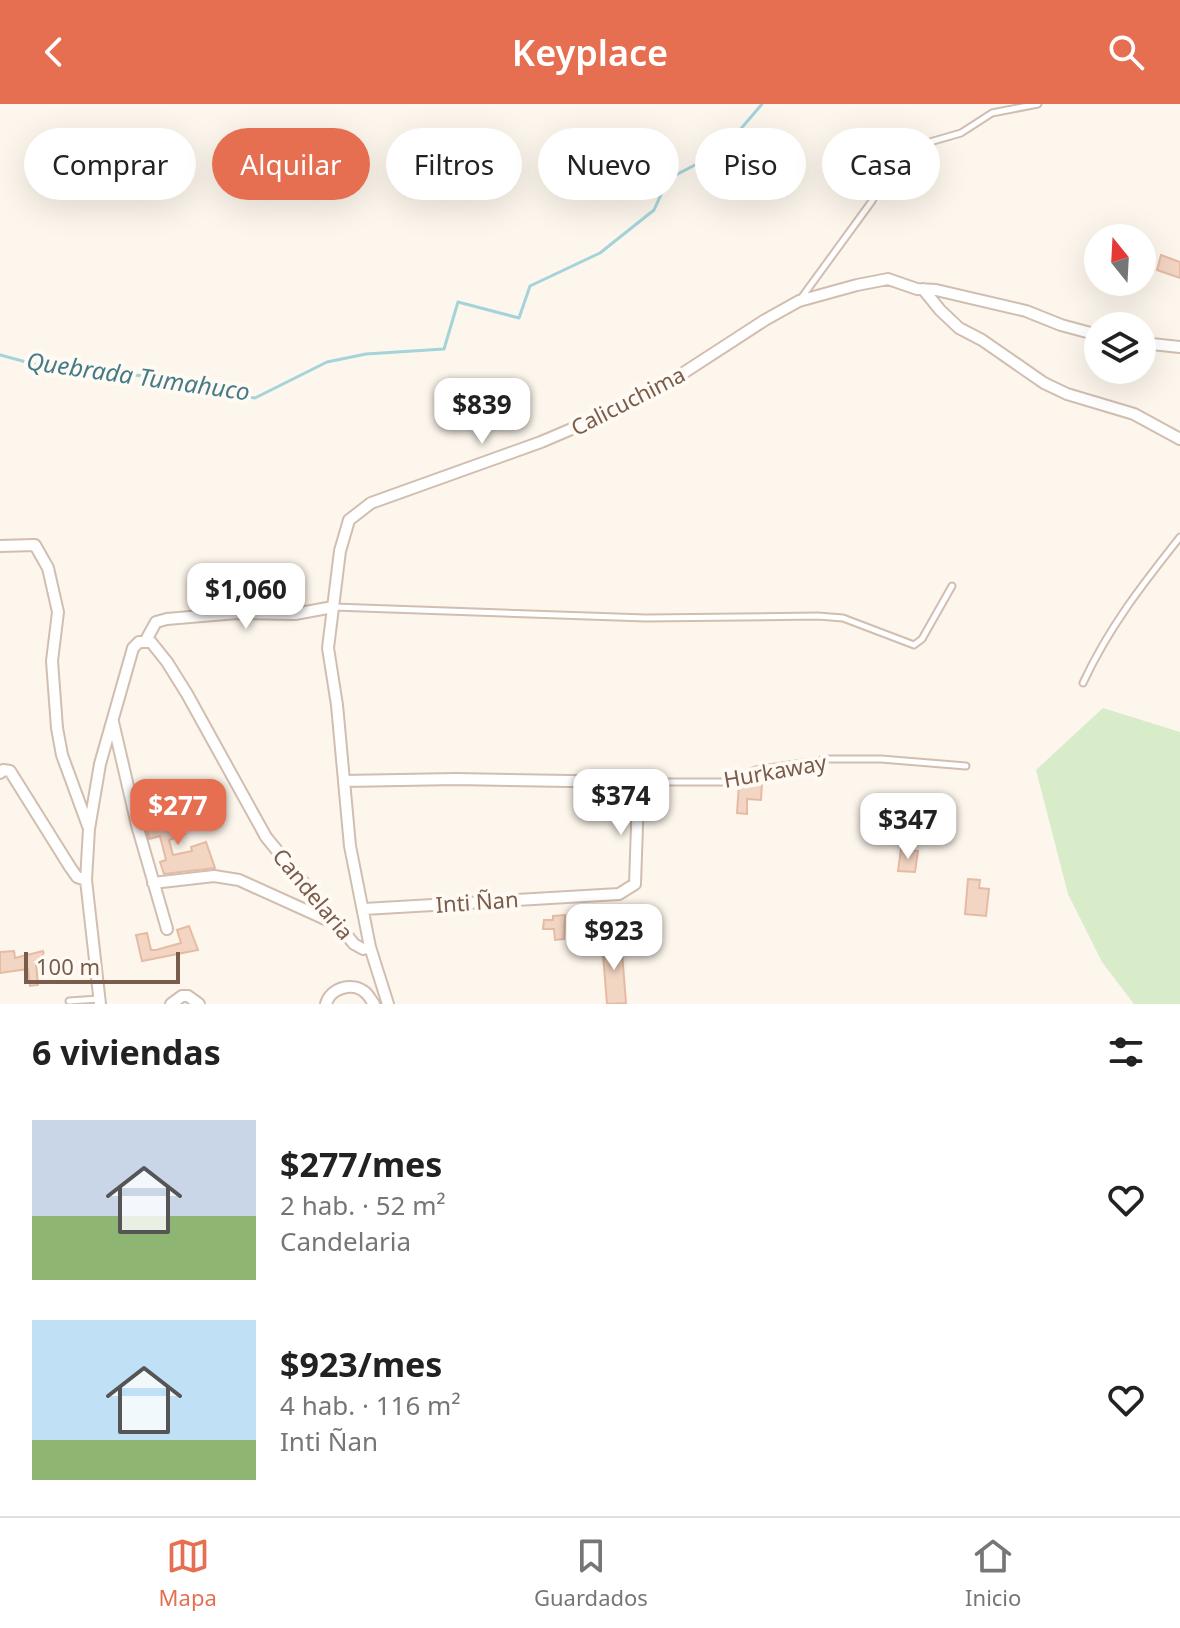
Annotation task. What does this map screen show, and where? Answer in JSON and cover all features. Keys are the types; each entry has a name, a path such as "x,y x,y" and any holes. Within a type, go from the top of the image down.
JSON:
{"street":[{"name":"Calicuchima","path":"388,1004 370,947 350,846 328,648 340,551 349,520 371,503 498,459 628,405 654,392 799,301 857,285 888,279 1026,311 1084,331"},
{"path":"923,289 959,328 982,340 1044,383 1067,394 1134,414 1180,439"},
{"path":"1156,344 1180,347"},
{"path":"0,546 35,545 51,578 58,612 52,661 57,728 62,755 89,829"},
{"path":"99,1001 86,880 89,829 100,764 133,648 146,640 156,622 167,619 237,613 295,614 333,607"},
{"name":"Candelaria","path":"146,640 155,646 174,673 266,837 339,926 359,947 370,947"},
{"path":"113,720 167,929"},
{"path":"0,773 10,771 70,867 77,877 86,880"},
{"name":"Hurkaway","path":"344,781 632,782"},
{"name":"Inti Ñan","path":"364,909 619,894 635,884 638,797 632,782"},
{"path":"153,883 214,876 239,880 339,926"},
{"path":"326,1004 335,991 353,986 365,991 374,1004"},
{"path":"171,1004 182,996 188,996 199,1004"}],"lane":[{"path":"799,301 872,201 890,164 916,146 961,133 992,113 1038,104"},
{"path":"1083,683 1101,645 1122,612 1180,537"},
{"path":"333,607 646,618 818,616 843,618 914,645 922,639 952,586"},
{"name":"Hurkaway","path":"632,782 724,782 756,770 829,759 881,759 966,766"},
{"path":"69,1001 99,1001"}],"green space":[{"path":"1103,708 1180,732 1180,1004 1134,1004 1102,962 1068,894 1036,770"}],"building":[{"path":"1161,255 1180,262 1180,278 1157,270"},
{"path":"750,781 762,782 761,800 747,799 747,814 737,813 739,784 750,785"},
{"path":"165,816 166,820 179,816 185,834 169,840 173,855 192,851 191,847 206,842 215,868 164,874 160,862 166,860 160,836 149,839 145,820"},
{"path":"901,849 918,851 915,872 898,871"},
{"path":"968,879 980,880 979,888 989,889 986,916 965,914"},
{"path":"565,915 564,939 555,940 554,929 543,929 544,920"},
{"path":"189,926 198,950 142,961 136,935 147,933 151,950 156,950 181,943 177,930"},
{"path":"621,939 626,1003 607,1004 602,941"},
{"path":"14,951 15,958 43,951 45,960 36,963 38,985 30,986 28,969 0,973 0,952"}],"waterway":[{"name":"Quebrada Tumahuco","path":"0,355 41,366 195,381 223,393 255,398 327,362 366,354 444,349 458,302 519,318 530,286 600,253 654,210 668,179 722,151 762,104"}]}
